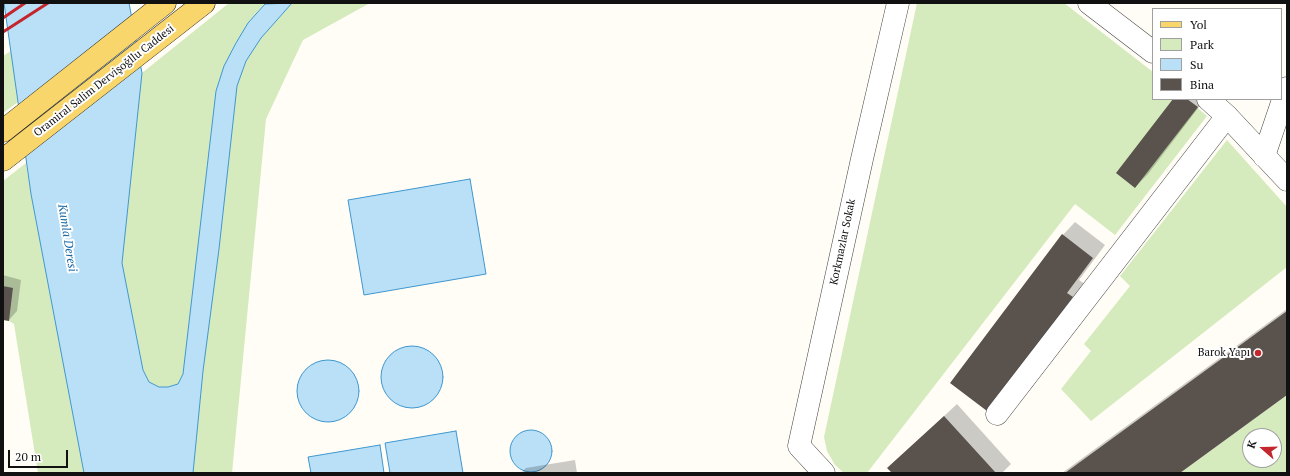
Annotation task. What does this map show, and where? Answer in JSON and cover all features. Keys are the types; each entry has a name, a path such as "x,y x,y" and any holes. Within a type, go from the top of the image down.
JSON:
{"main road":[{"path":"3,131 165,3"},
{"name":"Oramiral Salim Dervişoğllu Caddesi","path":"3,160 204,3"}],"street":[{"name":"Korkmazlar Sokak","path":"824,473 799,446 898,3"},
{"path":"1090,3 1152,51"},
{"path":"1264,156 1287,88"},
{"path":"1209,100 1227,116 1287,180"},
{"path":"997,414 1227,116"}],"green space":[{"path":"229,3 265,3 248,23 216,91 183,374 178,384 168,387 159,387 149,382 143,370 122,263 142,73"},
{"path":"292,3 370,3 303,40 266,119 232,473 193,473 203,371 219,249 237,86 246,61 261,38"},
{"path":"917,3 1064,3 1152,71 1152,100 1188,100 1207,116 1115,235 1075,204 867,473 844,473 835,465 827,451 824,437"},
{"path":"11,51 18,102 3,113 3,56"},
{"path":"1227,140 1287,207 1287,267 1091,421 1061,389 1091,351 1084,344 1130,286 1120,276"},
{"path":"26,163 84,473 38,473 14,324 9,321 13,289 3,286 3,181"},
{"path":"1287,395 1287,473 1180,473"}],"water":[{"name":"Kumla Deresi","path":"4,3 129,3 142,73 122,263 143,370 149,382 159,387 168,387 178,384 183,374 216,91 224,66 248,23 265,4 292,3 261,38 246,61 237,86 219,249 203,371 193,473 84,473 31,194"},
{"path":"470,179 486,274 364,295 348,200"},
{"path":"406,346 418,346 434,355 441,365 443,377 441,389 434,399 418,408 406,408 395,403 386,394 381,383 381,371 386,360 395,351"},
{"path":"328,360 345,365 350,369 354,374 359,391 354,408 350,413 345,417 328,422 311,417 306,413 302,408 297,391 302,374 306,369 311,365"},
{"path":"527,430 535,430 543,433 549,439 552,451 549,463 543,469 535,472 527,472 519,469 513,463 510,455 510,447 513,439 519,433"},
{"path":"456,431 463,473 390,473 385,443"},
{"path":"380,445 384,473 311,473 308,457"}],"building":[{"path":"1172,100 1188,100 1198,107 1135,188 1116,173"},
{"path":"1062,234 1093,258 1067,293 1073,297 987,411 950,383"},
{"path":"3,286 13,288 9,321 3,320"},
{"name":"Barok Yapı","path":"1287,311 1287,395 1180,473 1065,473"},
{"path":"944,416 996,473 892,473 887,468"}],"railway":[{"path":"3,18 25,3"},
{"path":"3,32 48,3"}],"place":[{"name":"Barok Yapı","path":"1258,353"}]}
